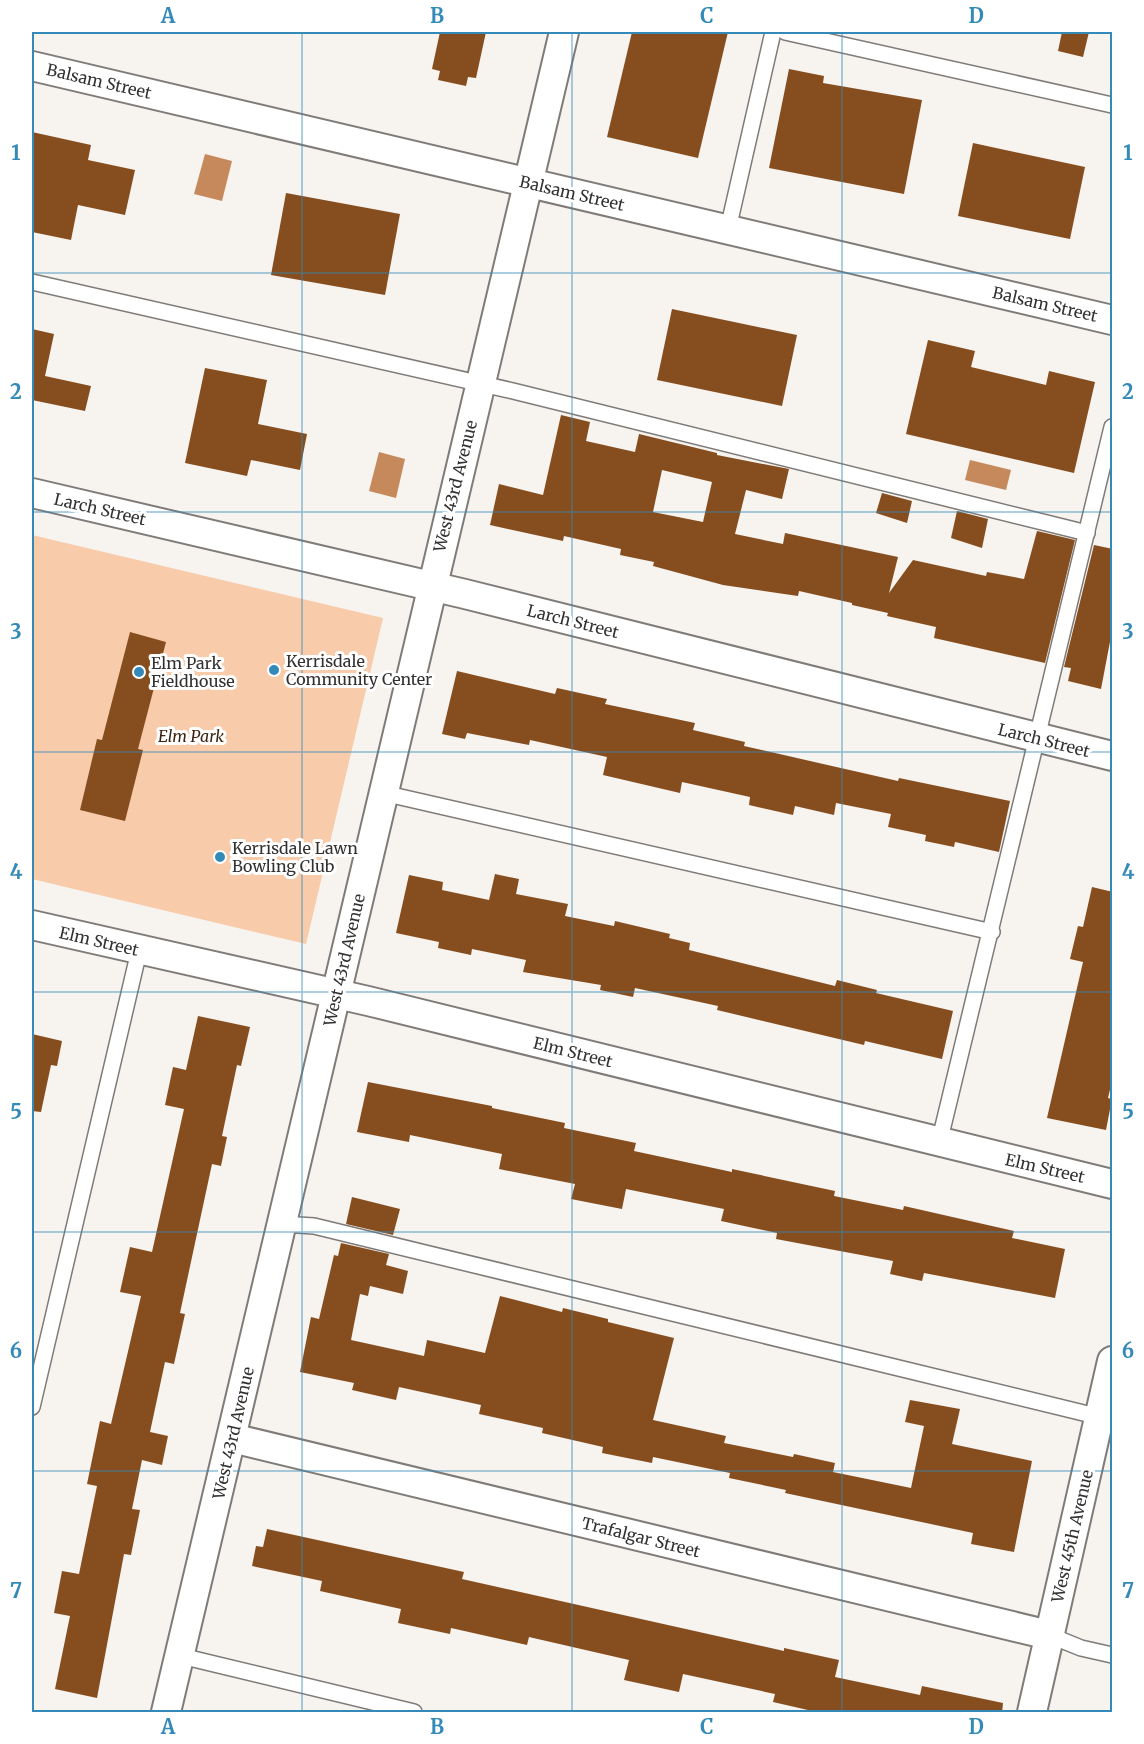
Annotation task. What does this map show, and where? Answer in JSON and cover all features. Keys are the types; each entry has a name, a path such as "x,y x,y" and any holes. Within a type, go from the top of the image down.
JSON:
{"street":[{"name":"West 43rd Avenue","path":"166,1713 564,32"},
{"name":"Balsam Street","path":"32,66 1113,320"},
{"name":"Larch Street","path":"32,493 431,586 1113,756"},
{"name":"Elm Street","path":"32,925 337,994 1113,1184"},
{"name":"West 45th Avenue","path":"1032,1713 1113,1361"},
{"name":"Trafalgar Street","path":"232,1438 1049,1635"}],"lane":[{"path":"728,229 773,32"},
{"path":"785,32 1113,105"},
{"path":"32,282 480,383 1087,533"},
{"path":"939,1143 992,933 1113,427"},
{"path":"383,793 992,933"},
{"path":"32,1407 139,951"},
{"path":"281,1224 326,1229 1100,1417"},
{"path":"1049,1635 1081,1648 1113,1655"},
{"path":"181,1656 414,1713"}],"green space":[{"name":"Elm Park","path":"32,535 383,618 306,944 32,879"}],"shaded area":[{"path":"205,154 232,161 222,201 194,194"},
{"path":"379,452 405,459 396,498 369,491"},
{"path":"970,460 1011,470 1006,490 965,480"}],"building":[{"path":"440,32 486,32 476,78 468,77 466,86 438,80 440,71 432,69"},
{"path":"632,32 728,32 698,158 607,137"},
{"path":"1062,32 1089,32 1083,57 1058,51"},
{"path":"789,69 824,76 823,83 922,100 904,194 769,168"},
{"path":"32,132 91,145 88,160 135,170 125,215 78,205 71,240 32,232"},
{"path":"973,143 1085,167 1070,239 958,216"},
{"path":"286,193 400,214 385,295 271,275"},
{"path":"672,309 797,335 782,406 657,380"},
{"path":"32,329 54,334 45,376 91,386 85,411 32,400"},
{"path":"928,340 975,351 971,367 1046,385 1049,371 1095,382 1074,473 906,434"},
{"path":"205,368 267,380 258,424 307,434 300,470 251,460 247,476 185,463"},
{"path":"561,415 590,422 586,441 635,452 639,434 717,453 717,455 789,469 782,499 746,490 735,534 783,544 785,533 898,557 889,593 913,560 986,576 987,572 1024,579 1037,531 1075,540 1045,663 934,638 936,627 887,616 888,613 852,605 852,603 799,591 798,596 723,585 653,566 654,562 620,555 621,549 564,536 563,541 490,525 499,484 543,495","holes":["662,470 712,482 703,522 653,512"]},
{"path":"882,493 912,501 907,523 876,513"},
{"path":"957,511 988,519 982,548 951,538"},
{"path":"1094,545 1113,549 1113,626 1101,689 1068,681 1071,668 1064,667"},
{"path":"130,632 166,642 138,749 143,750 125,821 80,810 97,739 102,740"},
{"path":"457,671 555,694 557,688 607,699 605,704 695,723 693,730 745,742 744,746 898,781 899,778 1010,801 999,852 955,842 954,847 925,841 926,835 888,827 891,814 836,803 834,815 795,806 793,815 749,805 750,797 682,782 680,793 603,775 607,757 530,740 529,745 467,733 465,739 442,734"},
{"path":"495,874 519,879 516,894 568,904 565,916 614,926 615,921 670,934 669,938 690,943 689,950 835,986 837,980 877,990 876,993 953,1011 942,1059 865,1041 864,1045 717,1010 718,1006 635,988 633,997 600,990 601,985 523,972 526,960 472,949 471,955 438,948 439,942 396,933 409,875 443,882 442,890 489,900"},
{"path":"1092,887 1113,892 1113,1077 1108,1098 1112,1099 1106,1130 1047,1118 1083,962 1070,959 1078,926 1083,927"},
{"path":"198,1016 250,1027 241,1066 237,1065 222,1136 227,1137 221,1166 212,1164 180,1313 185,1314 174,1364 165,1362 150,1432 168,1436 162,1465 142,1460 132,1509 140,1510 131,1555 124,1554 97,1698 55,1689 70,1616 54,1613 62,1571 79,1574 97,1486 87,1484 100,1421 111,1424 141,1296 120,1292 130,1247 152,1252 184,1109 165,1105 173,1067 186,1070"},
{"path":"32,1034 62,1041 57,1066 51,1065 41,1112 32,1111"},
{"path":"368,1082 565,1123 564,1128 636,1143 634,1151 835,1191 834,1196 903,1210 904,1206 1014,1231 1012,1238 1065,1249 1055,1298 924,1273 922,1281 890,1274 893,1261 776,1239 777,1233 721,1221 724,1209 626,1189 622,1209 571,1199 575,1184 499,1169 502,1154 410,1135 409,1142 357,1132"},
{"path":"352,1197 400,1209 393,1235 346,1224"},
{"path":"341,1243 389,1254 386,1265 408,1271 403,1294 370,1286 368,1296 360,1294 351,1340 424,1356 427,1340 485,1353 500,1296 562,1312 563,1308 608,1319 608,1322 674,1338 653,1420 726,1436 724,1443 835,1463 833,1472 911,1488 924,1426 905,1422 910,1400 960,1409 952,1444 1032,1461 1014,1552 971,1544 973,1533 785,1493 786,1490 729,1478 730,1473 653,1457 652,1463 602,1453 603,1447 542,1433 543,1428 479,1414 481,1405 399,1387 396,1400 352,1390 354,1383 300,1372 311,1317 319,1319 334,1255 338,1256"},
{"path":"267,1529 464,1572 462,1579 784,1651 784,1648 839,1660 835,1677 920,1695 922,1686 1003,1703 1002,1713 821,1713 773,1702 775,1694 683,1674 679,1692 624,1680 629,1660 529,1637 527,1645 451,1628 450,1634 398,1623 401,1609 320,1591 322,1581 252,1566 256,1546 263,1547"}],"place":[{"name":"Kerrisdale Community Center","path":"274,670"},
{"name":"Elm Park Fieldhouse","path":"139,672"},
{"name":"Kerrisdale Lawn Bowling Club","path":"220,857"}]}
